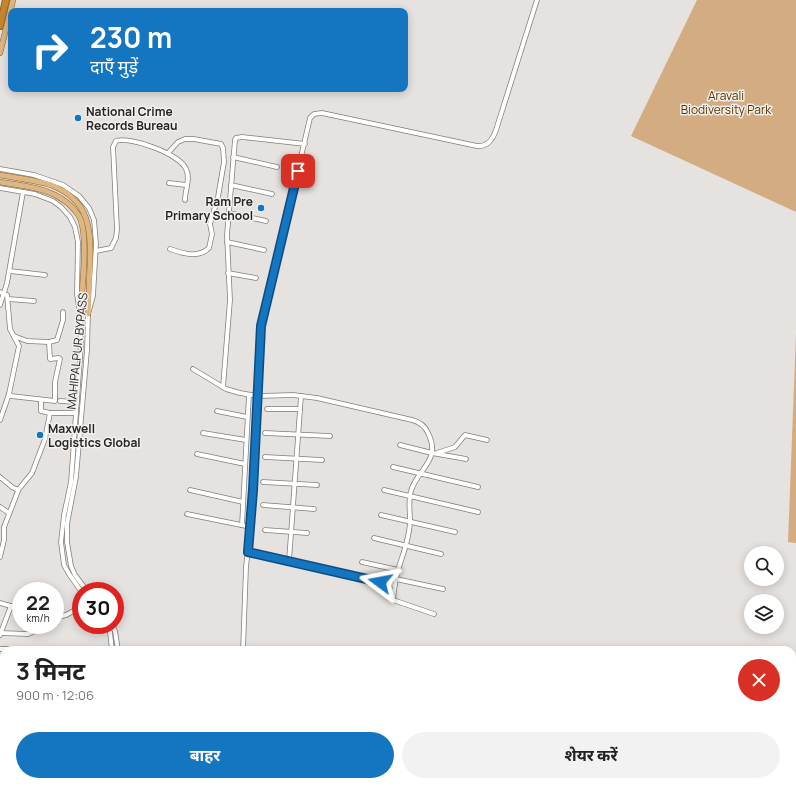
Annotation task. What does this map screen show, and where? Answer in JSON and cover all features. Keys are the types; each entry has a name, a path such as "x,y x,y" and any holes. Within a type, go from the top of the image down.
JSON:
{"highway":[{"path":"0,26 6,0"}],"main road":[{"path":"0,53 8,23"},
{"path":"0,174 50,185 67,194 80,206 86,215 91,238 88,314"},
{"path":"0,182 49,192 64,200 79,217 84,239 80,314"}],"street":[{"path":"243,646 261,326 310,118 317,113 477,146 487,144 493,138 496,130 537,0"},
{"path":"223,387 230,300 227,242 235,140 238,137 305,144"},
{"path":"168,153 180,141 189,139 221,144 224,157 218,197 210,224 212,234 209,248 202,253 192,255 170,249"},
{"path":"96,251 111,248 116,235 113,147 114,143 118,140 129,141 168,153 178,159 186,168 188,174 185,200"},
{"path":"233,157 277,167"},
{"name":"MAHIPALPUR BYPASS","path":"0,169 34,175 63,185 79,196 89,208 94,220 96,251 93,296 88,314 87,350 76,477 68,524 67,542 71,566 81,582"},
{"path":"169,183 186,185"},
{"path":"231,185 272,194"},
{"name":"MAHIPALPUR BYPASS","path":"0,188 42,196 61,206 73,222 78,242 77,294 80,314 81,344 71,482 64,515 61,542 64,565 75,582"},
{"path":"0,305 2,293 10,271 23,192"},
{"path":"229,213 266,222"},
{"path":"227,242 264,250"},
{"path":"10,271 45,275"},
{"path":"228,273 256,278"},
{"path":"0,420 9,394 19,346 10,329 7,295 2,293"},
{"path":"8,299 34,301"},
{"path":"14,336 27,341 49,342 57,340 63,320 63,312"},
{"path":"9,394 11,396 55,401 55,382 60,359 50,359 49,342"},
{"path":"193,369 223,387 249,395 301,396 329,400 417,421 425,428 430,436 433,454 429,463 413,486 410,496 411,521 407,545 396,579 394,602 434,614"},
{"path":"242,526 249,395"},
{"path":"289,561 301,396"},
{"path":"41,400 40,411 50,413 76,412"},
{"path":"60,402 77,402"},
{"path":"267,409 300,409"},
{"path":"217,412 248,417"},
{"path":"0,557 4,540 2,526 18,491 32,473 45,439 50,413"},
{"path":"203,433 246,440"},
{"path":"265,433 330,436"},
{"path":"433,454 456,447 465,435 487,440"},
{"path":"400,445 433,454 466,459"},
{"path":"197,454 245,464"},
{"path":"265,457 322,460"},
{"path":"393,467 478,487"},
{"path":"0,477 18,491"},
{"path":"263,482 317,485"},
{"path":"190,490 243,502"},
{"path":"384,490 478,512"},
{"path":"263,505 314,509"},
{"path":"0,507 9,512"},
{"path":"187,514 250,527"},
{"path":"381,515 455,532"},
{"path":"265,530 307,533"},
{"path":"374,538 442,554"},
{"path":"248,552 395,585"},
{"path":"362,562 398,570"},
{"path":"396,579 443,589"},
{"path":"0,603 11,606 0,634 12,634"},
{"path":"110,634 112,646"},
{"path":"115,634 117,646"}],"green space":[{"name":"Aravali Biodiversity Park","path":"697,0 796,0 796,212 631,136"},
{"path":"796,333 796,543 788,542"}],"place":[{"name":"National Crime Records Bureau","path":"78,118"},
{"name":"Ram Pre Primary School","path":"261,208"},
{"name":"Maxwell Logistics Global","path":"40,435"}],"route":[{"path":"298,171 259,338 258,396 248,552 380,582"}]}
